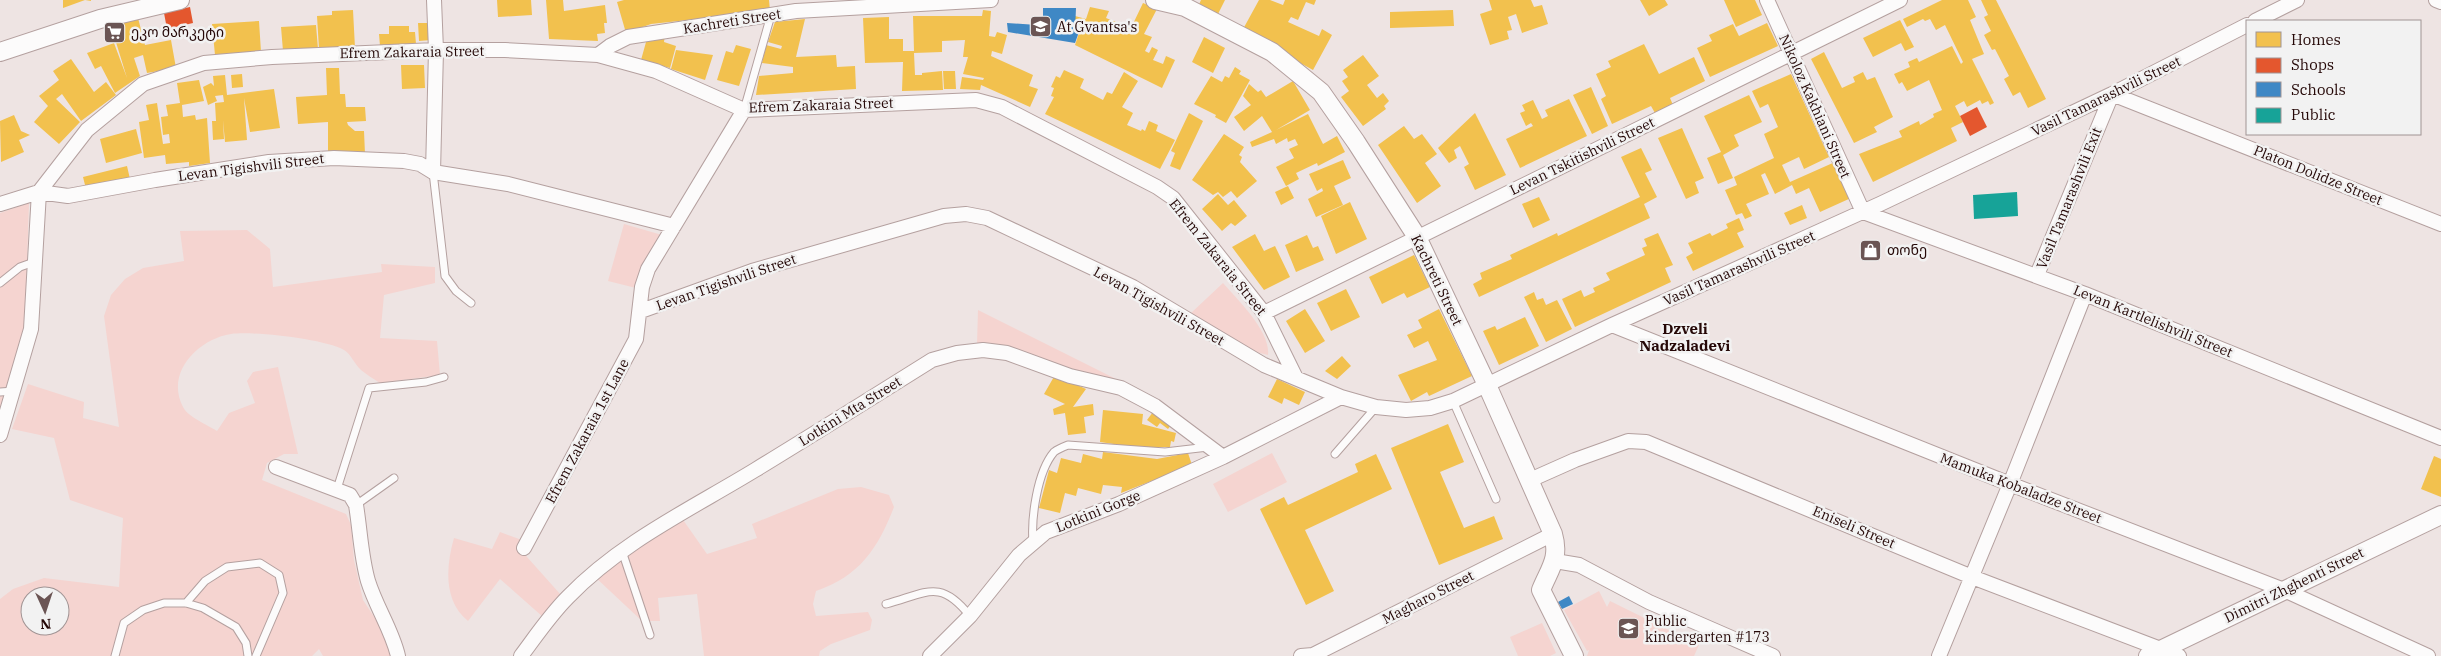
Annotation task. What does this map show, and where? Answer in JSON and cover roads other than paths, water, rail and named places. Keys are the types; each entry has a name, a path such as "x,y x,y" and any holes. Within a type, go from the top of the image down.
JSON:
{"street":[{"path":"0,52 100,19 180,0"},
{"path":"434,0 436,50 434,172"},
{"name":"Kachreti Street","path":"598,55 610,46 628,37 771,15 991,0"},
{"name":"Kachreti Street","path":"1156,0 1186,7 1272,52 1321,92 1417,236 1487,385 1553,534 1557,548 1555,561 1541,590 1574,656"},
{"name":"Nikoloz Kakhiani Street","path":"1767,0 1863,212"},
{"name":"Levan Tskitishvili Street","path":"1264,313 1417,236 1900,0"},
{"path":"2257,20 2297,0"},
{"path":"2436,0 2441,2"},
{"name":"Vasil Tamarashvili Street","path":"1341,397 1376,407 1406,410 1430,408 1453,401 1612,325 1863,212 2112,94 2246,26"},
{"name":"Efrem Zakaraia Street","path":"39,192 87,130 143,84 204,63 272,56 436,50 505,50 598,55 656,71 744,110 976,100 1002,107 1157,186 1173,198 1264,313 1296,378"},
{"name":"Platon Dolidze Street","path":"2112,94 2441,224"},
{"name":"Vasil Tamarashvili Exit","path":"2037,275 2112,94"},
{"path":"674,226 744,110"},
{"name":"Levan Tigishvili Street","path":"39,192 68,196 269,162 334,158 404,161 420,164 434,172 508,184 674,226 648,269 642,287 641,311 752,271 944,216 966,214 987,218 1133,287 1264,364 1296,378"},
{"path":"0,204 39,192 31,329 7,392 0,434"},
{"name":"Levan Kartlelishvili Street","path":"1863,212 2037,275 2441,438"},
{"path":"1938,656 2010,484 2085,294"},
{"name":"Efrem Zakaraia 1st Lane","path":"524,548 636,339 641,311"},
{"name":"Mamuka Kobaladze Street","path":"1612,325 2010,484 2284,590 2428,656"},
{"name":"Lotkini Mta Street","path":"521,656 568,596 622,551 932,360 957,353 983,350 1006,353 1070,376 1122,388 1155,406 1222,457"},
{"path":"1296,378 1341,397"},
{"path":"1222,457 1341,397"},
{"name":"Eniseli Street","path":"1530,480 1575,460 1628,441 1646,442 2163,654"},
{"name":"Lotkini Gorge","path":"930,656 970,616 1019,555 1046,532 1120,504 1222,457"},
{"path":"276,467 350,494 356,505 368,579 378,608 394,639 398,656"},
{"name":"Dimitri Zhghenti Street","path":"2163,654 2284,590 2441,515"},
{"name":"Magharo Street","path":"1303,656 1313,655 1553,534"},
{"path":"1555,561 1579,565 1649,602 1773,656"}],"lane":[{"path":"744,110 771,15"},
{"path":"434,172 445,276 456,291 471,303"},
{"path":"0,283 20,267 34,262"},
{"path":"337,489 369,388 426,382 444,376"},
{"path":"1453,401 1496,499"},
{"path":"1335,454 1376,407"},
{"path":"1032,544 1033,511 1047,463 1056,451 1068,445 1165,452 1208,447"},
{"path":"356,505 394,478"},
{"path":"622,551 650,635"},
{"path":"186,604 204,581 227,567 260,563 279,575 283,593 256,656"},
{"path":"886,604 929,592 944,592 957,599 970,616"},
{"path":"115,656 124,623 143,610 164,604 186,604 203,608 236,627 246,643 248,656"}],"place":[{"name":"At Gvantsa's","path":"1041,27"},
{"name":"ეკო მარკეტი","path":"115,32"},
{"name":"თონე","path":"1871,250"},
{"name":"Public kindergarten #173","path":"1629,629"}],"district":[{"name":"Dzveli Nadzaladevi","path":"1685,338"}]}
